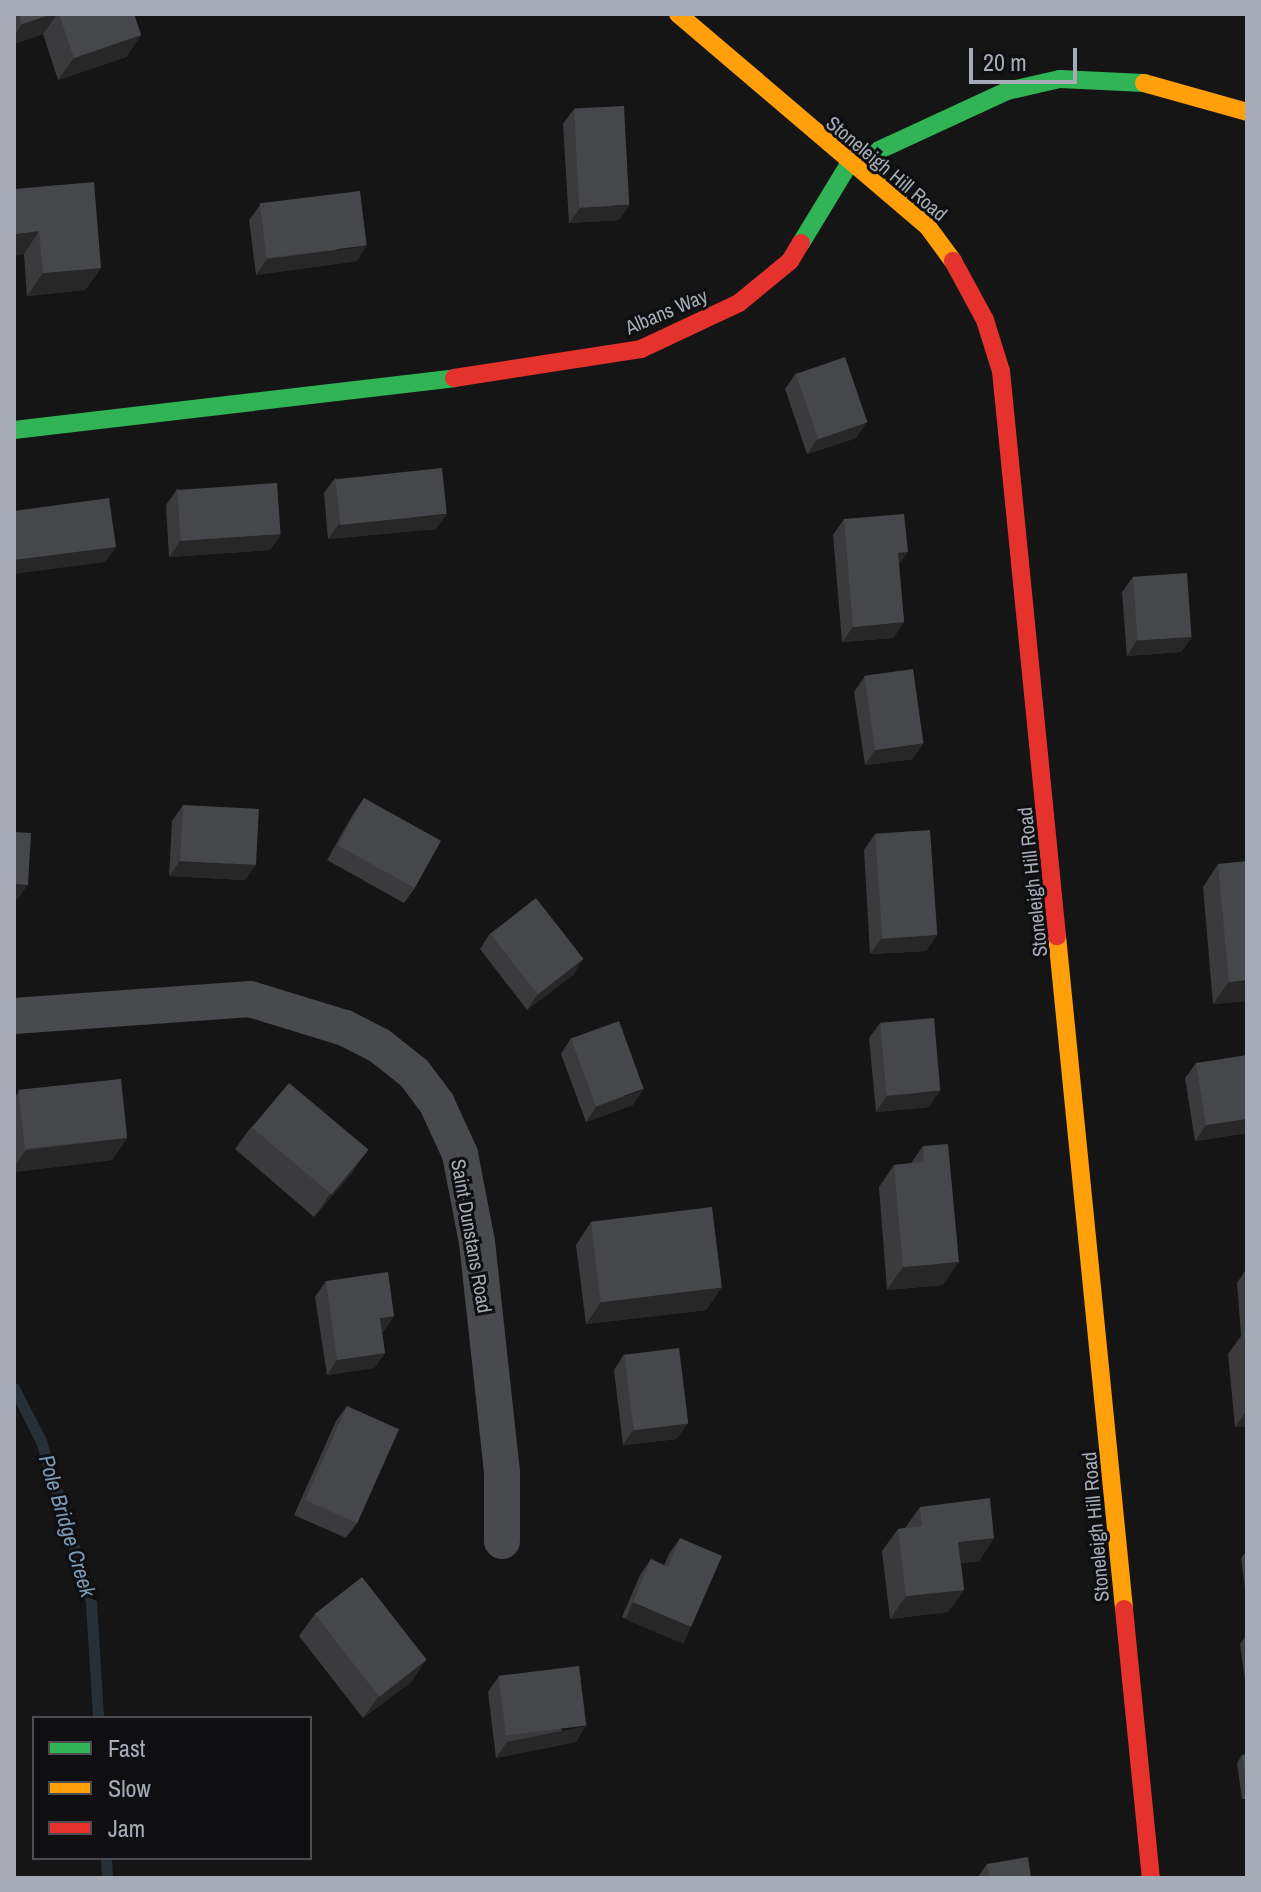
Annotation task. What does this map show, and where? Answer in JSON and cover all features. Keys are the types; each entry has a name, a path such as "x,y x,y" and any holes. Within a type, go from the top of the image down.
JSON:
{"street":[{"name":"Stoneleigh Hill Road","path":"678,14 849,164 928,227 978,308 1001,371 1151,1878"},
{"path":"849,164 1007,91 1060,79 1114,78 1168,87 1247,112"},
{"name":"Albans Way","path":"14,430 381,389 641,349 739,303 790,261 849,164"},
{"name":"Saint Dunstans Road","path":"14,1016 250,999 345,1028 380,1046 414,1073 437,1104 460,1154 477,1242 502,1473 502,1541"}],"building":[{"path":"19,14 52,14 22,24"},
{"path":"59,14 134,14 141,35 74,58"},
{"path":"624,106 629,205 579,207 574,109"},
{"path":"94,182 101,268 43,273 39,231 15,234 14,189"},
{"path":"360,191 367,246 266,258 260,203"},
{"path":"845,357 867,422 818,439 796,374"},
{"path":"442,468 447,514 340,525 336,479"},
{"path":"277,483 281,534 181,541 177,490"},
{"path":"109,498 116,547 15,560 14,511"},
{"path":"904,514 908,552 898,553 904,622 853,627 844,519"},
{"path":"1187,573 1191,637 1138,641 1133,577"},
{"path":"913,669 923,743 875,750 864,676"},
{"path":"364,798 441,841 415,888 338,845"},
{"path":"183,805 259,809 256,865 180,861"},
{"path":"930,830 937,935 882,939 875,834"},
{"path":"14,832 31,833 28,885 14,884"},
{"path":"1247,861 1247,980 1229,982 1218,864"},
{"path":"536,898 583,959 538,994 490,934"},
{"path":"934,1018 940,1091 887,1095 880,1023"},
{"path":"619,1021 644,1089 596,1106 571,1038"},
{"path":"1247,1055 1247,1119 1206,1125 1196,1063"},
{"path":"121,1079 127,1138 25,1148 19,1090"},
{"path":"289,1083 369,1150 331,1194 252,1127"},
{"path":"948,1144 959,1262 903,1267 894,1165 924,1162 923,1146"},
{"path":"712,1207 722,1287 601,1302 591,1222"},
{"path":"388,1272 394,1316 380,1318 385,1353 337,1360 326,1281"},
{"path":"1244,1332 1247,1332 1247,1366"},
{"path":"679,1348 688,1423 634,1430 624,1355"},
{"path":"347,1406 399,1429 357,1523 305,1500"},
{"path":"990,1498 994,1538 958,1542 964,1590 906,1596 898,1529 922,1526 920,1507"},
{"path":"680,1538 722,1556 691,1627 633,1602 651,1559 668,1567"},
{"path":"362,1577 427,1660 379,1697 315,1614"},
{"path":"579,1666 586,1726 506,1735 499,1676"},
{"path":"1247,1754 1247,1790 1242,1755"},
{"path":"1028,1857 1031,1878 989,1878 987,1864"}],"waterway":[{"name":"Pole Bridge Creek","path":"14,1388 41,1441 91,1602 98,1716"},
{"name":"Pole Bridge Creek","path":"106,1860 107,1877"}],"traffic: fast":[{"path":"801,243 849,164 1007,91 1060,79 1144,83"},
{"path":"14,430 454,378"}],"traffic: slow":[{"path":"678,14 928,227 953,261"},
{"path":"1144,83 1247,112"},
{"path":"1057,936 1124,1609"}],"traffic: jam":[{"path":"454,378 641,349 739,303 790,261 801,243"},
{"path":"953,261 985,320 1001,371 1057,936"},
{"path":"1124,1609 1151,1878"}]}
